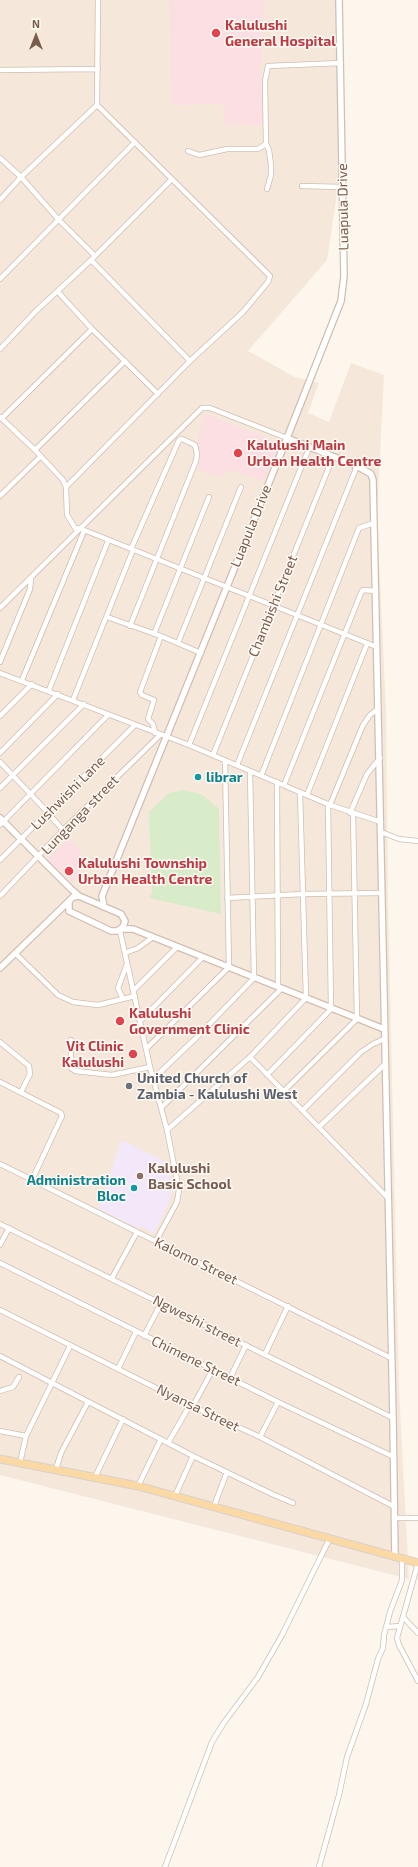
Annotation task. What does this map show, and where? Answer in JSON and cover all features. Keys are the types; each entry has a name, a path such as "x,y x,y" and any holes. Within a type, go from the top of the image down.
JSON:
{"main road":[{"path":"0,1459 138,1486 418,1563"}],"street":[{"path":"0,200 21,177 97,105 98,0"},
{"name":"Luapula Drive","path":"102,896 201,654 336,315 344,287 339,0"},
{"path":"267,189 271,175 269,150 266,144 265,81 268,66 341,63"},
{"path":"0,70 98,69"},
{"path":"66,487 190,361 243,312 268,282 270,276 97,105"},
{"path":"0,278 135,142"},
{"path":"188,151 204,154 227,149 258,149 266,144"},
{"path":"0,158 21,177 59,220 94,256"},
{"path":"0,349 172,179"},
{"path":"302,186 342,187"},
{"path":"91,260 190,361"},
{"path":"58,292 92,329 158,394"},
{"path":"92,329 1,418 35,450 63,480 66,487 67,515 80,530 206,577 250,597 377,647"},
{"path":"35,450 125,361"},
{"path":"0,608 80,530 197,411 206,407 357,466 371,474 373,480 380,758 384,1039 395,1557"},
{"path":"73,700 107,617 132,550 180,439 181,436 177,431"},
{"path":"130,626 197,458 195,445 180,439"},
{"path":"189,745 309,448"},
{"path":"0,496 41,456"},
{"name":"Chambishi Street","path":"214,755 333,457"},
{"path":"237,765 357,466"},
{"path":"178,643 206,577 241,487"},
{"path":"154,634 209,496"},
{"path":"261,776 359,528 374,523"},
{"path":"22,680 80,530"},
{"path":"49,690 108,541"},
{"path":"0,662 30,589 31,577"},
{"path":"284,785 362,591 376,591"},
{"path":"107,617 161,636 201,654"},
{"path":"158,734 153,724 148,719 154,700 142,695 140,692 161,636"},
{"path":"307,795 367,644"},
{"path":"0,680 2,674 49,690 108,715 214,755 225,761 329,804 381,822"},
{"path":"0,716 32,684"},
{"path":"0,753 58,694"},
{"path":"0,788 84,704"},
{"path":"267,1074 331,1009 328,894 329,804 363,725 370,715 378,709"},
{"path":"108,715 30,795 1,821 79,896 121,914 133,929 384,1029"},
{"name":"Lushwishi Lane","path":"0,860 135,725"},
{"name":"Lunganga street","path":"0,896 158,734"},
{"path":"284,1091 357,1019 352,813 367,774 380,758"},
{"path":"147,1048 229,967 225,761"},
{"path":"0,762 63,830"},
{"path":"154,1078 197,1037 254,978 250,771"},
{"path":"161,1108 280,988 277,782"},
{"path":"167,1130 250,1057 306,998 300,792"},
{"path":"381,832 411,841 418,841"},
{"path":"68,912 71,889"},
{"path":"227,898 253,898 304,894 382,893"},
{"path":"0,968 70,900 79,896"},
{"path":"92,902 102,896 104,907"},
{"path":"56,913 68,912 111,931 133,929"},
{"path":"124,919 124,926 121,930 127,964 136,996 150,1067 167,1130 179,1190 177,1202 156,1241"},
{"path":"125,954 138,948 153,937"},
{"path":"134,990 177,947"},
{"path":"15,953 52,990 63,998 73,1002 91,1005 136,996"},
{"path":"141,1020 203,957"},
{"path":"123,999 118,988 127,964"},
{"path":"303,1110 361,1052 384,1039"},
{"path":"72,1040 71,1068 75,1071 112,1075 150,1067"},
{"path":"0,1042 29,1066 30,1074 21,1092"},
{"path":"250,1057 388,1198"},
{"path":"319,1127 385,1064"},
{"path":"0,1082 61,1113 62,1116 32,1180"},
{"name":"Kalomo Street","path":"0,1164 391,1358"},
{"name":"Ngweshi street","path":"0,1224 393,1418"},
{"path":"0,1245 9,1228"},
{"path":"112,1278 137,1232"},
{"name":"Chimene Street","path":"0,1263 278,1402 394,1457"},
{"path":"144,1336 161,1303"},
{"path":"266,1354 288,1306"},
{"name":"Nyansa Street","path":"0,1310 192,1406 260,1437 395,1507"},
{"path":"118,1369 136,1332"},
{"path":"230,1378 246,1345"},
{"path":"20,1463 26,1436 70,1346"},
{"path":"0,1356 161,1440 293,1503"},
{"path":"168,1443 192,1406 212,1369"},
{"path":"0,1391 13,1388 19,1378"},
{"path":"56,1469 61,1453 88,1402"},
{"path":"260,1437 278,1402"},
{"path":"95,1477 123,1419"},
{"path":"0,1431 26,1436"},
{"path":"138,1486 161,1440"},
{"path":"175,1496 194,1456"},
{"path":"214,1506 227,1472"},
{"path":"395,1518 418,1518"},
{"path":"166,1867 212,1742 223,1724 258,1677 282,1635 330,1538"},
{"path":"319,1867 339,1795 347,1757 366,1704 378,1659 383,1648 386,1627 402,1580 402,1559"},
{"path":"418,1563 400,1626 398,1642 418,1682"},
{"path":"403,1617 418,1633"},
{"path":"386,1627 400,1626"}],"shaded area":[{"path":"0,0 341,0 345,142 327,260 248,351 295,377 319,383 308,413 329,422 351,363 384,375 377,514 386,710 388,900 399,1390 409,1579 0,1475"},
{"name":"Kalulushi General Hospital","path":"169,0 264,0 260,79 264,79 264,126 224,124 224,104 172,105"},
{"name":"Kalulushi Main Urban Health Centre","path":"205,414 272,440 280,445 263,481 229,469 223,477 197,470 200,460 198,438"},
{"name":"Kalulushi Township Urban Health Centre","path":"69,838 84,857 73,883 46,860"},
{"name":"Kalulushi Basic School","path":"121,1140 167,1162 172,1189 169,1202 156,1230 152,1233 141,1226 139,1229 99,1209"}],"green space":[{"path":"182,790 201,794 219,809 221,914 149,898 152,893 149,812 169,793"}],"place":[{"name":"Kalulushi General Hospital","path":"216,33"},
{"name":"Kalulushi Main Urban Health Centre","path":"238,453"},
{"name":"librar","path":"198,777"},
{"name":"Kalulushi Township Urban Health Centre","path":"69,871"},
{"name":"Kalulushi Government Clinic","path":"120,1021"},
{"name":"Vit Clinic Kalulushi","path":"133,1054"},
{"name":"United Church of Zambia - Kalulushi West","path":"129,1086"},
{"name":"Kalulushi Basic School","path":"140,1176"},
{"name":"Administration Bloc","path":"134,1188"}]}
